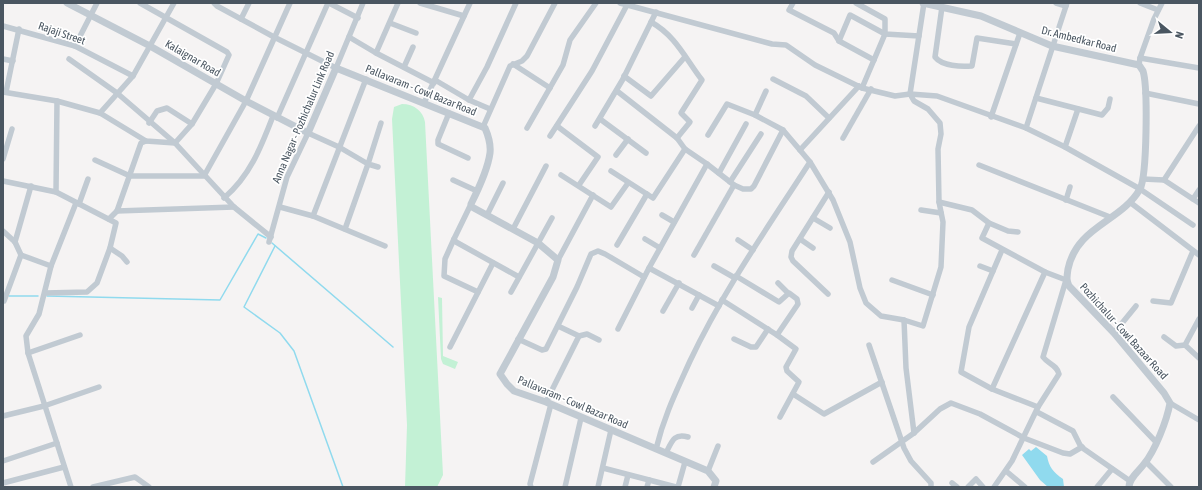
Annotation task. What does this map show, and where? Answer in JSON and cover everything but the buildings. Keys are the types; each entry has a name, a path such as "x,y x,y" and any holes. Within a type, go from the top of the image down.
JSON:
{"street":[{"name":"Kalaignar Road","path":"67,3 150,46 246,102 308,133"},
{"path":"75,46 97,3"},
{"path":"140,3 227,52 228,59 216,84 192,124 175,143"},
{"path":"100,113 133,76 174,3"},
{"path":"214,3 274,37 305,51 336,68"},
{"path":"241,19 249,3"},
{"path":"204,176 246,102 290,3"},
{"path":"224,198 236,188 258,154 328,3 358,18"},
{"name":"Anna Nagar - Pozhichalur Link Road","path":"234,208 270,240 288,177 358,18 363,3"},
{"path":"376,53 398,3"},
{"path":"420,3 429,4 464,16"},
{"path":"424,103 470,3"},
{"path":"469,100 487,67 516,3"},
{"path":"483,127 510,66 522,61 527,56 555,3"},
{"path":"527,128 563,65 570,40 596,3"},
{"path":"620,3 643,6 656,12 772,44 786,45 815,65 860,87 895,96 910,94 938,96 991,117 1026,128 1065,147 1140,189 1193,225"},
{"path":"792,3 789,10 834,32 839,42 874,60"},
{"path":"800,150 860,87 885,34 885,19 856,3"},
{"path":"708,135 727,104 756,115 783,130 810,162 829,192 850,242 860,288 866,303 881,316 904,320 922,326 933,296 941,267 943,222 939,202 940,123 928,109 914,101 910,94 924,3"},
{"name":"Dr. Ambedkar Road","path":"924,3 981,16 1052,46 1139,62"},
{"path":"1026,128 1066,5 1056,3"},
{"path":"1140,3 1158,10"},
{"path":"1162,3 1139,62 1199,68"},
{"path":"550,136 592,71 627,5"},
{"path":"942,8 934,57 938,61 962,67 972,66 977,38 1016,44"},
{"path":"595,126 617,91 656,12"},
{"path":"839,42 850,15 885,34 919,36"},
{"path":"651,22 668,34 684,58 702,80 681,114 690,122 677,138"},
{"path":"390,23 416,33"},
{"name":"Rajaji Street","path":"3,26 75,46 133,76"},
{"path":"20,30 5,92 57,101 100,113 146,141"},
{"path":"991,117 1020,33"},
{"path":"349,37 376,53 490,109"},
{"path":"404,67 413,47"},
{"path":"3,58 13,61"},
{"path":"624,76 651,96 684,58"},
{"path":"69,59 117,93 149,123 175,143 234,208"},
{"name":"Pozhichalur - Cowl Bazaar Road","path":"1139,62 1145,75 1146,136 1143,179 1140,189 1131,203 1088,234 1077,247 1069,265 1066,280 1069,286 1114,333 1164,393 1170,403"},
{"path":"513,64 550,88"},
{"name":"Pallavaram - Cowl Bazar Road","path":"336,68 485,128 490,153 478,191 471,204"},
{"path":"773,79 806,96 829,118"},
{"path":"313,216 366,80"},
{"path":"843,138 872,89"},
{"path":"617,91 677,138 685,149 708,164 732,184 742,189 751,189 754,186 783,130"},
{"path":"756,115 766,91"},
{"path":"1145,93 1199,104"},
{"path":"1036,98 1102,115 1108,108 1110,100"},
{"path":"56,192 57,101"},
{"path":"149,123 157,111 167,108 192,124"},
{"path":"1065,147 1078,109"},
{"path":"449,113 438,140 438,144 468,158"},
{"path":"600,119 646,153"},
{"path":"345,230 381,123"},
{"path":"720,173 746,124"},
{"path":"557,126 598,157 579,185"},
{"path":"1164,180 1199,126"},
{"path":"3,159 6,140 12,129"},
{"path":"308,133 339,147 368,164 378,167"},
{"path":"694,254 761,134"},
{"path":"616,155 628,139"},
{"path":"109,219 117,211 141,142 175,143"},
{"path":"611,172 653,198 685,149"},
{"path":"95,160 130,176 204,176"},
{"path":"656,449 667,409 703,333 736,277 810,162"},
{"path":"618,329 674,222 708,164"},
{"path":"979,165 1110,217"},
{"path":"513,229 546,166"},
{"path":"561,175 579,185 611,207 628,183"},
{"path":"71,487 28,353 26,336 39,314 50,266 88,178"},
{"path":"1143,179 1164,180 1196,201 1199,190"},
{"path":"453,180 478,191"},
{"path":"3,181 56,192 116,224 110,248 97,283 87,292 45,292"},
{"path":"487,215 503,183"},
{"path":"15,242 31,186"},
{"path":"1066,200 1070,187"},
{"path":"828,294 793,261 791,257 792,251 829,192"},
{"path":"616,245 647,194"},
{"path":"471,204 474,209 538,244 558,260 593,195"},
{"path":"939,202 972,210 988,223 1008,231 1018,232"},
{"path":"1131,203 1199,255"},
{"path":"471,204 445,259 444,276 478,292"},
{"path":"280,207 313,216 385,246"},
{"path":"117,211 234,208"},
{"path":"920,210 941,213"},
{"path":"662,215 674,222"},
{"path":"511,292 552,218"},
{"path":"813,218 830,228"},
{"path":"988,223 982,238 1045,272 1066,280 1043,352 1043,357 1046,362 1056,368 1059,374 1038,410 1006,472 994,487"},
{"path":"3,231 15,242 21,255 50,266"},
{"path":"645,239 660,248"},
{"path":"800,239 813,248"},
{"path":"454,240 519,277"},
{"path":"738,240 753,250"},
{"path":"110,248 122,256 127,262"},
{"path":"1002,250 969,327 961,372 992,389 1038,410 1074,430 1082,447 1112,468 1128,485 1146,462 1156,442 1170,403 1198,417"},
{"path":"1153,301 1171,303 1193,250"},
{"path":"518,338 544,351 558,326 591,254 598,251 605,254 644,277"},
{"path":"4,301 21,255"},
{"name":"Pallavaram - Cowl Bazar Road","path":"558,260 553,277 518,338 500,374 507,384 514,391 548,403 708,471"},
{"path":"450,347 492,263"},
{"path":"714,266 779,302 788,293"},
{"path":"980,266 993,272"},
{"path":"649,268 719,306"},
{"path":"992,389 1045,272"},
{"path":"892,280 933,296"},
{"path":"663,311 679,283"},
{"path":"777,335 798,303 778,283"},
{"path":"692,308 699,295"},
{"path":"722,300 768,329 796,349 786,367 787,371 799,380 780,417"},
{"path":"1114,333 1136,306"},
{"path":"1185,345 1199,319"},
{"path":"904,320 906,368 914,433"},
{"path":"558,326 579,336 584,334 599,340"},
{"path":"734,338 751,347 756,347 768,329"},
{"path":"28,353 80,335"},
{"path":"531,487 530,484 548,403 579,336"},
{"path":"1164,337 1176,346 1185,345 1199,358"},
{"path":"869,345 903,440 904,448 911,461 931,483 931,487"},
{"path":"793,394 824,414 882,382"},
{"path":"3,416 44,406 99,387"},
{"path":"1113,397 1156,442"},
{"path":"873,462 914,433 940,409 951,403 980,414 1024,438 1063,453 1070,454 1082,447"},
{"path":"565,487 581,418"},
{"path":"598,487 611,430"},
{"path":"666,453 674,438 680,435 688,437"},
{"path":"3,461 57,444"},
{"path":"714,487 716,481 708,471 718,446"},
{"path":"603,468 677,487 685,462"},
{"path":"1146,462 1171,487"},
{"path":"3,483 64,467"},
{"path":"1097,487 1112,468"},
{"path":"1006,472 1025,487"},
{"path":"625,487 628,475"},
{"path":"93,487 135,477 149,487"},
{"path":"968,487 976,479 983,487"},
{"path":"647,487 649,480"}],"green space":[{"path":"402,104 410,105 420,111 425,122 443,475 437,487 405,487 407,425 392,119 394,107"},
{"path":"438,297 442,298 443,356 458,362 455,369 443,364 441,359"}],"water":[{"path":"1036,447 1047,456 1052,469 1063,479 1064,487 1048,487 1040,480 1022,455 1029,449 1031,451"}],"waterway":[{"path":"47,296 220,300 258,234 266,238"},
{"path":"272,243 393,347"},
{"path":"275,246 244,307 280,333 294,351 343,487"},
{"path":"9,296 38,296"}]}
